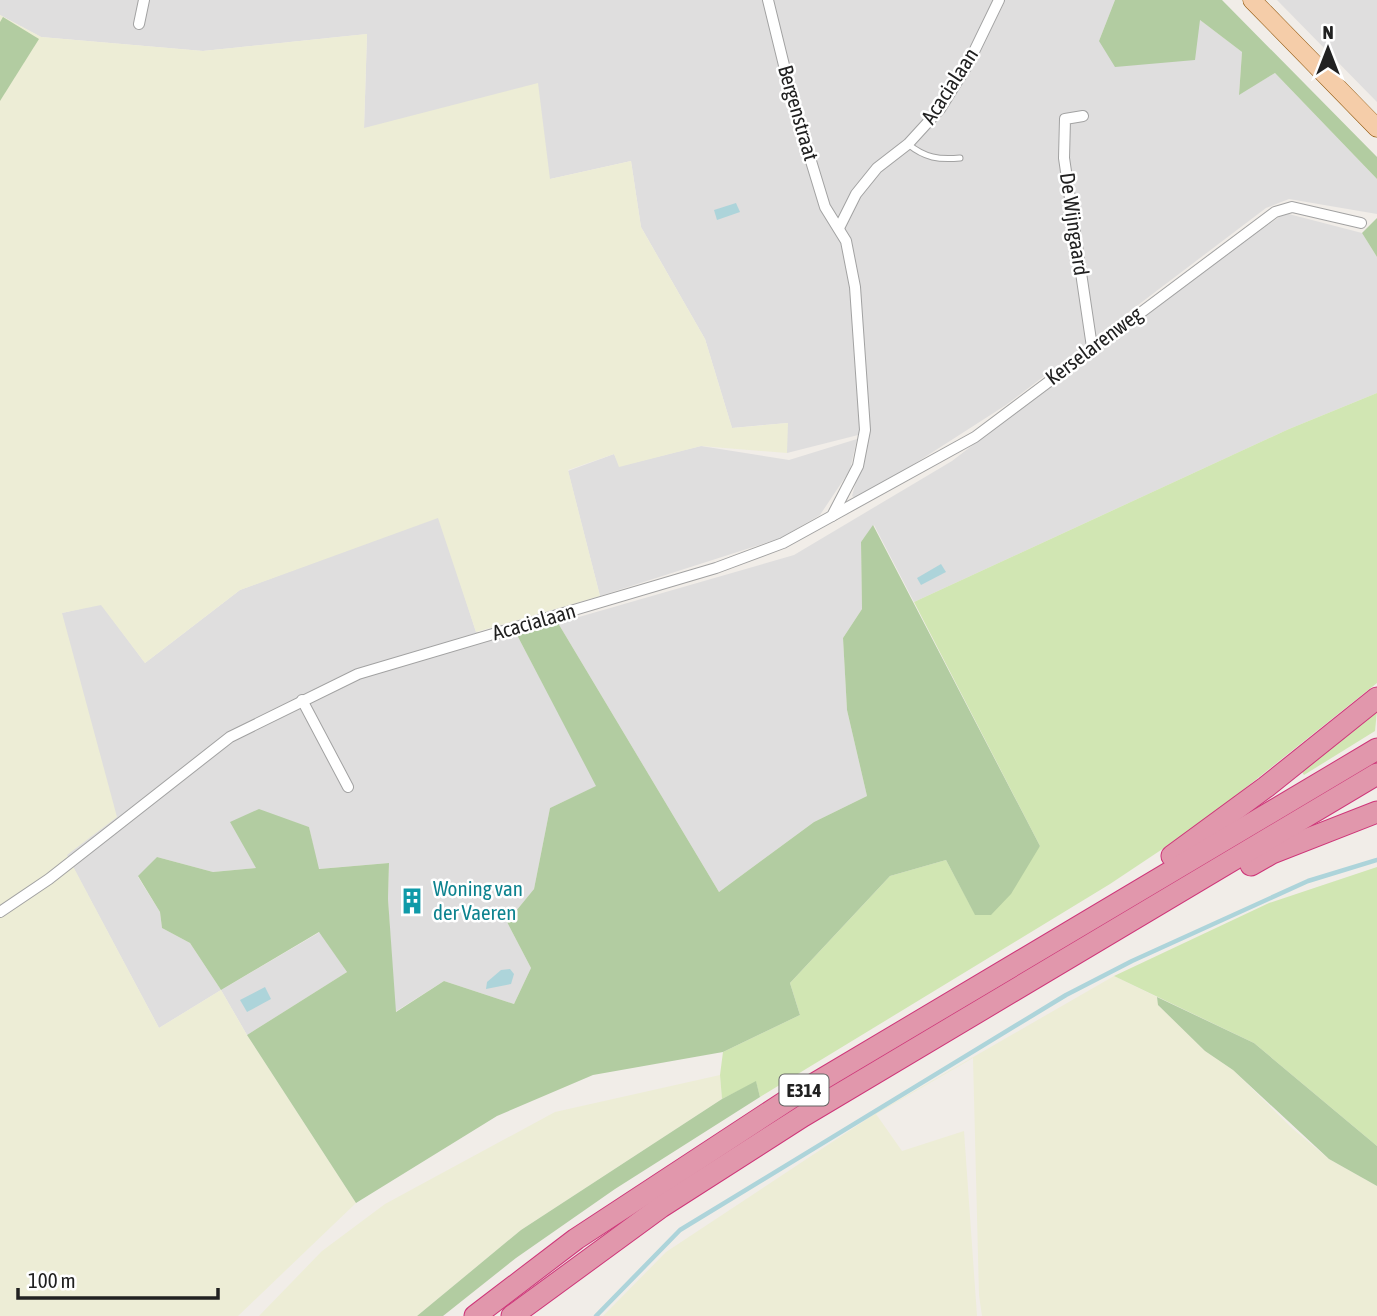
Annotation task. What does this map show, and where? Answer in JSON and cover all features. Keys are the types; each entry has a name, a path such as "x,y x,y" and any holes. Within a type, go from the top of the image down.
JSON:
{"highway":[{"path":"1148,885 1169,858 1266,787 1377,698"},
{"name":"E314","path":"475,1316 576,1239 794,1096 1377,749"},
{"name":"E314","path":"512,1316 673,1199 803,1116 1377,774"},
{"path":"1142,913 1170,910 1272,853 1377,812"}],"main road":[{"path":"1252,0 1377,128"}],"street":[{"path":"139,24 144,0"},
{"name":"Bergenstraat","path":"768,0 793,102 825,207 837,226"},
{"name":"Acacialaan","path":"837,226 856,194 877,168 908,144 940,109 968,64 999,0"},
{"name":"De Wijngaard","path":"1083,116 1065,119 1064,158 1092,347"},
{"name":"Kerselarenweg","path":"832,516 975,437 1092,347 1282,209 1292,207 1361,223"},
{"path":"832,516 858,466 865,430 855,287 846,241 837,226"},
{"name":"Acacialaan","path":"0,912 49,879 230,737 302,700 358,674 716,568 783,543 832,516"},
{"path":"302,700 348,787"}],"lane":[{"path":"908,144 921,155 940,160 960,158"}],"shaded area":[{"path":"0,0 1115,0 1099,41 1200,20 1242,52 1239,94 1275,73 1377,179 1377,214 1289,199 1266,208 1006,405 858,500 852,496 870,432 787,453 787,423 732,428 705,339 641,227 631,161 550,179 364,129 367,34 203,51 41,37 0,15"},
{"path":"1277,0 1377,0 1377,102"},
{"path":"1285,213 1362,233 1377,257 1377,393 1289,429 914,602 874,525 861,542 862,609 843,638 847,710 867,796 814,822 719,892 558,623 794,555 952,461 1184,283"},
{"path":"857,439 850,470 820,515 781,538 600,596 568,471 614,454 620,466 701,446 789,460"},
{"path":"439,516 476,632 517,635 597,786 550,808 534,889 507,922 531,968 514,1004 444,981 395,1012 388,899 389,863 318,869 309,827 288,820 257,868 213,872 157,857 138,877 160,912 162,928 190,943 221,990 159,1028 66,854 62,613 101,604 145,663 240,590"},
{"path":"320,932 347,972 247,1035 221,990"}],"green space":[{"path":"1115,0 1222,0 1377,157 1377,179 1275,73 1239,95 1242,52 1200,20 1195,60 1115,67 1099,41"},
{"path":"0,15 41,37 203,51 367,34 364,128 538,83 550,179 631,161 641,227 705,339 732,428 788,423 787,453 701,446 619,467 614,454 568,470 600,596 476,632 438,518 240,590 145,663 101,605 62,613 117,817 67,855 159,1028 221,990 247,1035 356,1203 238,1316 0,1316"},
{"path":"3,17 39,39 0,101 0,22"},
{"path":"1377,218 1377,257 1362,233"},
{"path":"1377,393 1377,683 1200,824 1110,884 760,1097 756,1082 722,1099 720,1075 723,1052 800,1015 790,983 890,876 946,860 975,914 1040,846 914,602 1289,429"},
{"path":"873,525 1040,846 1011,894 991,915 975,915 946,860 890,876 790,983 800,1015 723,1052 593,1075 497,1116 356,1203 247,1035 347,972 319,932 221,990 190,943 162,928 160,912 138,876 157,857 213,872 256,868 230,822 259,809 309,827 319,869 389,863 388,899 396,1012 444,981 514,1004 531,968 507,922 534,889 550,808 596,786 517,635 558,623 719,892 814,822 867,796 847,710 843,638 862,609 861,542"},
{"path":"1377,711 1375,731 1304,775 1302,772"},
{"path":"1377,867 1377,1146 1254,1043 1114,976 1269,903"},
{"path":"1114,976 1157,997 1159,1006 1205,1051 1233,1070 1293,1129 1329,1159 1377,1186 1377,1316 982,1316 979,1295 973,1058 876,1114 902,1151 964,1131 977,1316 603,1316 666,1252 876,1113"},
{"path":"1157,997 1254,1043 1377,1146 1377,1186 1329,1159 1233,1070 1205,1051 1158,1005"},
{"path":"720,1075 722,1099 521,1230 417,1316 259,1316 322,1251 385,1204 555,1112"},
{"path":"756,1081 760,1097 615,1189 516,1258 443,1316 417,1316 521,1230 722,1099"}],"water":[{"path":"736,203 740,212 717,220 714,210"},
{"path":"941,564 946,572 921,585 917,578"},
{"path":"510,969 514,974 511,984 486,989 487,982 501,970"},
{"path":"265,987 271,999 247,1012 240,1000"}],"waterway":[{"path":"596,1316 680,1230 1066,995 1132,961 1308,881 1377,860"}],"place":[{"name":"Woning van der Vaeren","path":"412,901"}]}
